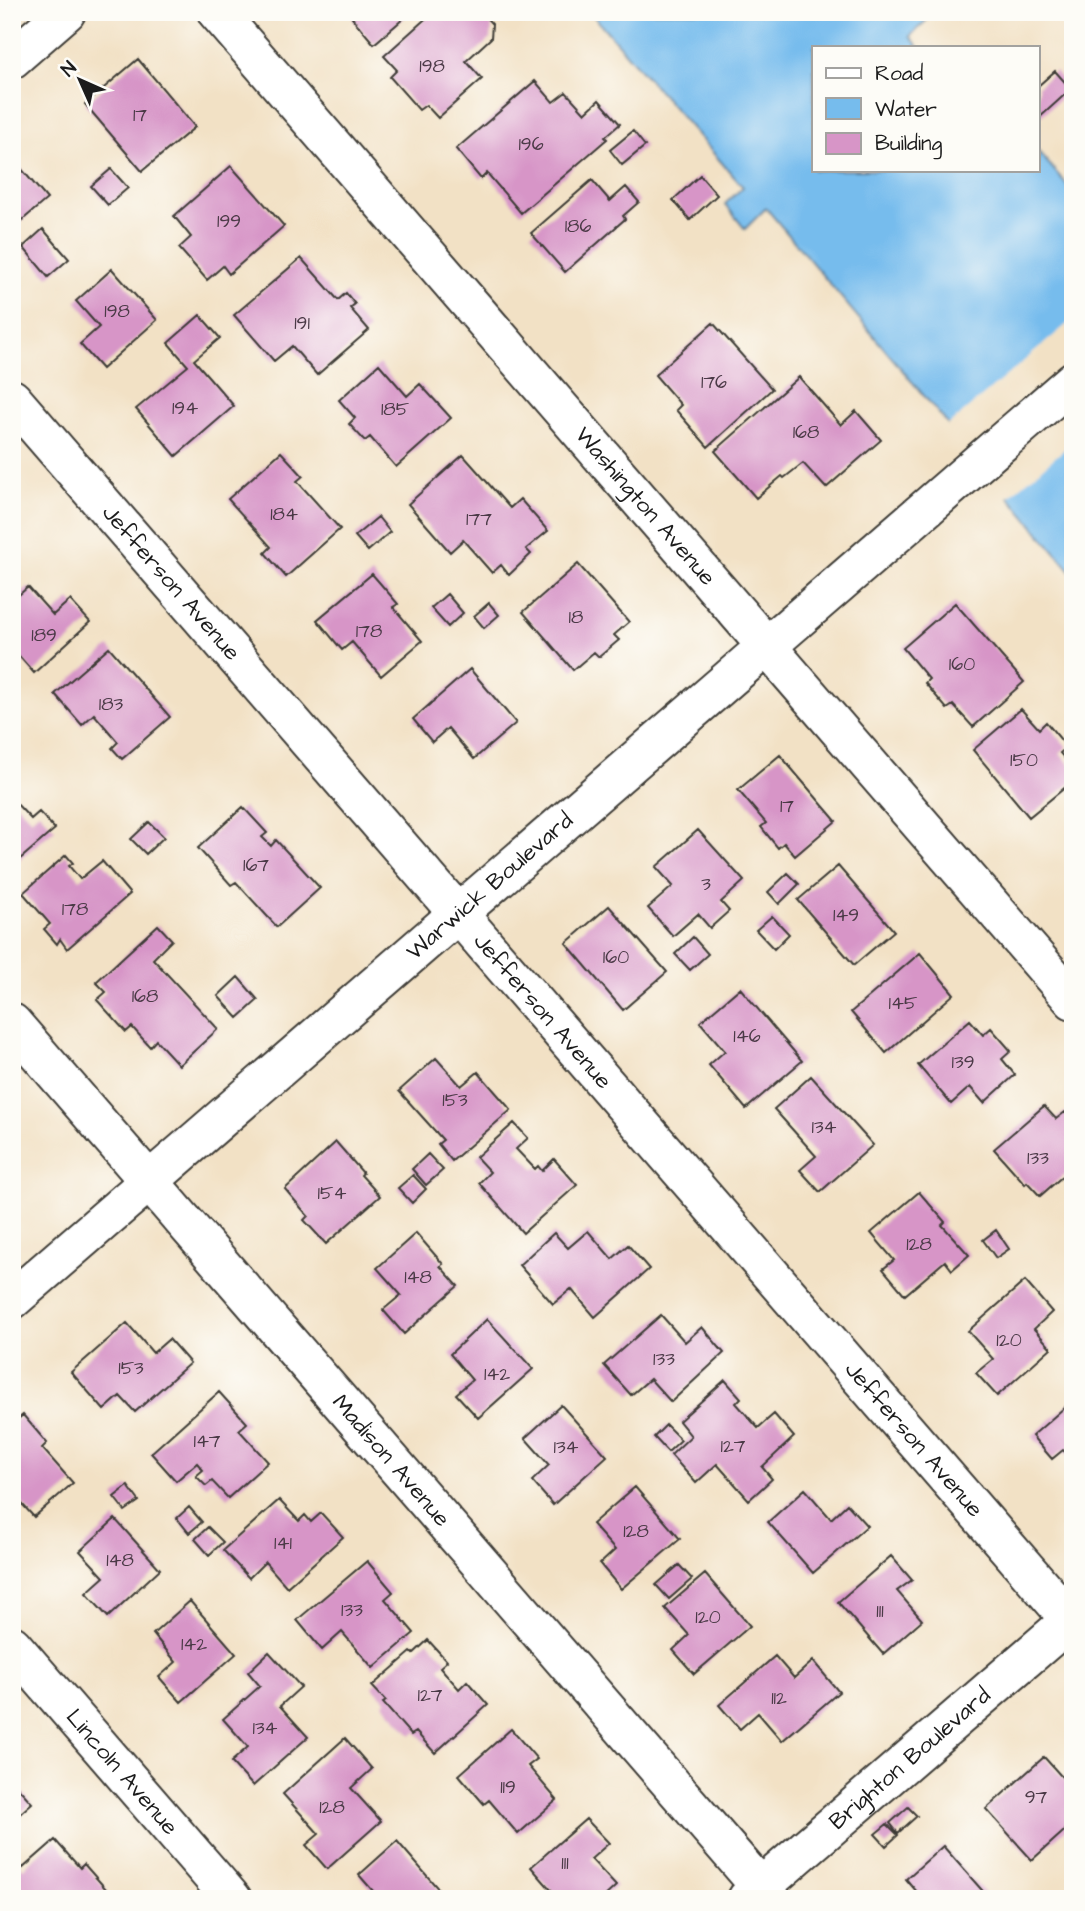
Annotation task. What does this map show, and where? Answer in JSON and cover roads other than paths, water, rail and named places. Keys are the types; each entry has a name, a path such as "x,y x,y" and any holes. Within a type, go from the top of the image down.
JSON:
{"street":[{"path":"12,59 66,12"},
{"name":"Washington Avenue","path":"217,12 1073,1000"},
{"name":"Warwick Boulevard","path":"12,1300 1073,381"},
{"name":"Jefferson Avenue","path":"12,399 1072,1620"},
{"name":"Madison Avenue","path":"12,1023 759,1895"},
{"name":"Brighton Boulevard","path":"759,1895 1072,1620"},
{"name":"Lincoln Avenue","path":"12,1645 232,1899"}],"water":[{"path":"590,12 919,12 926,21 910,36 918,46 812,46 812,172 1040,172 1040,153 1073,192 1073,573 766,208 745,229 725,204 743,187"}]}
